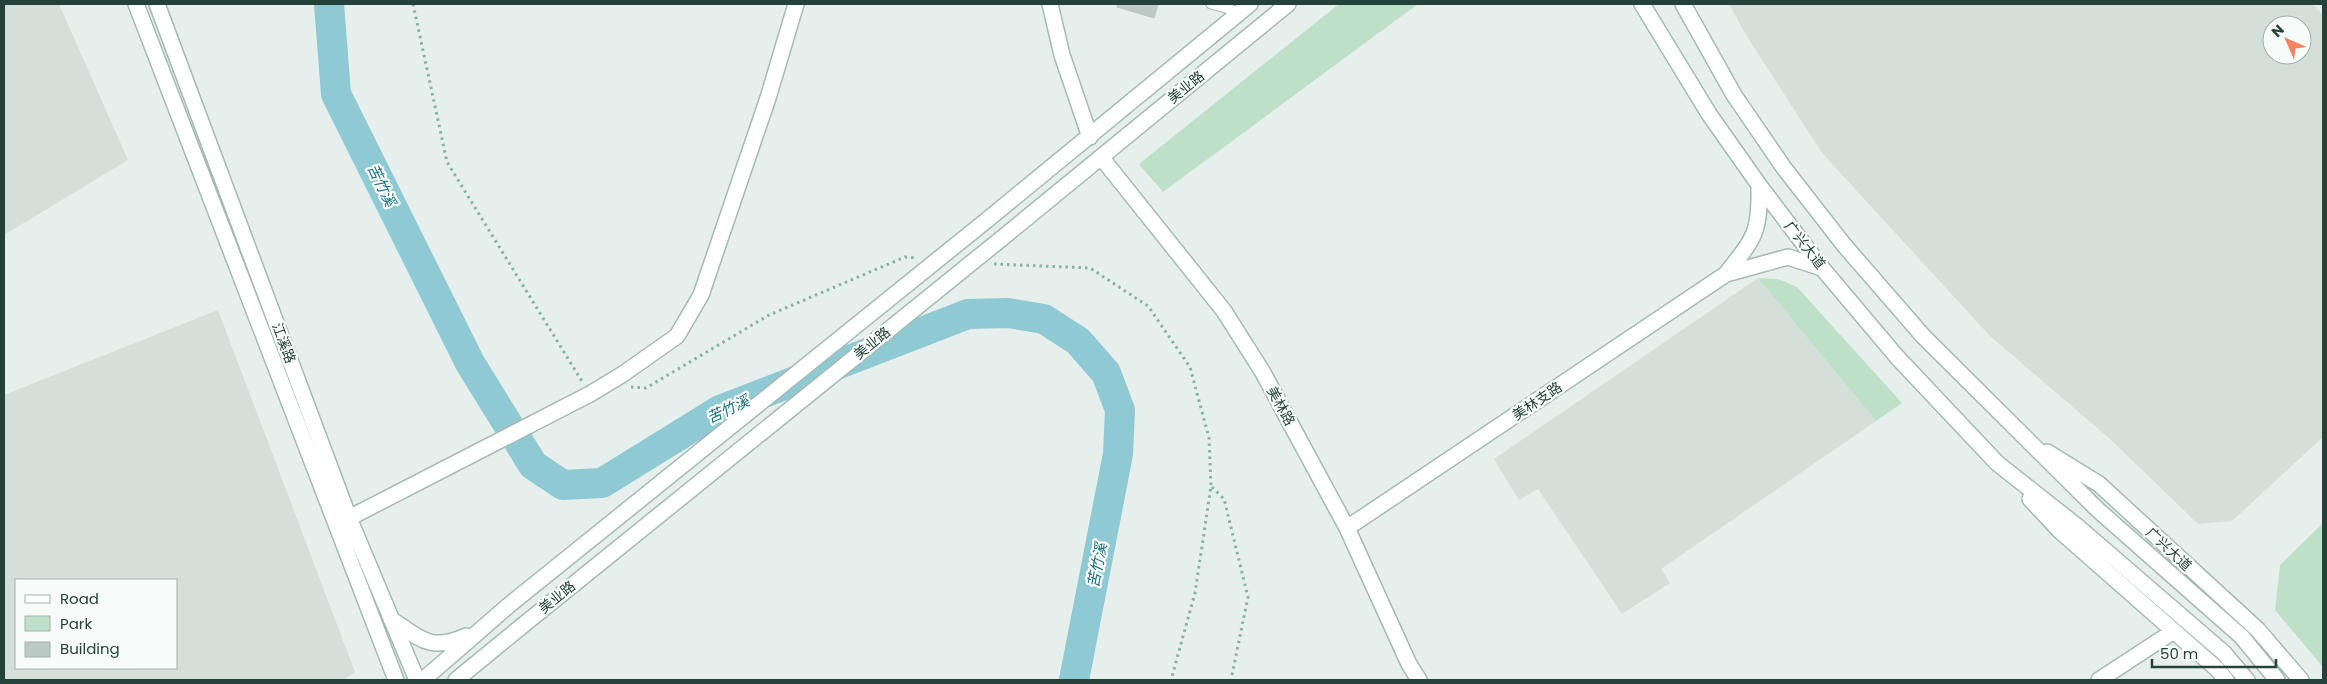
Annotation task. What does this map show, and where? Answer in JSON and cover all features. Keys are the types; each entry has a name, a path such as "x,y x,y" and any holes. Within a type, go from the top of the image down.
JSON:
{"street":[{"name":"江溪路","path":"136,4 396,680"},
{"name":"江溪路","path":"157,4 349,518 417,680"},
{"path":"349,518 590,394 623,374 677,336 701,295 768,98 796,4"},
{"path":"1050,4 1062,55 1090,137"},
{"name":"美业路","path":"456,680 1288,4"},
{"name":"广兴大道","path":"1642,4 1709,114 1759,185 1822,268 1897,357 2059,530 2217,669 2226,680"},
{"name":"广兴大道","path":"1683,4 1734,95 1784,168 1838,237 1923,336 2021,436 2098,510 2242,637 2277,680"},
{"name":"美业路","path":"423,680 508,606 1090,137 1245,8"},
{"name":"美林路","path":"1101,157 1224,310 1262,371 1347,528 1409,664 1419,680"},
{"path":"1726,274 1748,246 1756,232 1760,212 1759,185"},
{"path":"1726,274 1788,257 1822,268"},
{"name":"美林支路","path":"1347,528 1726,274"},
{"name":"广兴大道","path":"2021,436 2099,484 2258,630 2301,680"},
{"name":"广兴大道","path":"1997,463 2078,527 2224,653 2247,680"},
{"path":"391,619 429,643 448,644 483,628"},
{"path":"2099,680 2174,631"}],"lane":[{"path":"1211,4 1245,8"}],"path":[{"path":"413,4 447,162 590,394"},
{"path":"623,374 630,387 646,388 769,315 905,257 923,259"},
{"path":"985,263 1090,268 1148,306 1190,368 1210,438 1211,486 1195,593 1171,680"},
{"path":"1211,486 1224,499 1248,597 1247,614 1231,680"}],"shaded area":[{"path":"4,4 59,4 128,160 4,235"},
{"path":"1729,4 2313,4 2323,16 2323,437 2232,521 2198,524 2110,439 1990,336 1822,153 1746,35"},
{"path":"1758,278 1876,421 1661,569 1670,583 1622,614 1538,489 1519,500 1494,459"},
{"path":"218,310 355,672 343,680 4,680 4,395"}],"green space":[{"path":"1339,4 1418,4 1163,192 1139,164"},
{"path":"1758,278 1778,279 1797,287 1902,403 1876,421"},
{"path":"2323,523 2323,667 2275,610 2280,565"}],"building":[{"path":"1118,4 1158,4 1154,18 1117,7"}],"waterway":[{"name":"苦竹溪","path":"329,4 336,94 470,363 533,465 563,485 602,483 720,410 968,314 1008,313 1044,319 1078,341 1106,373 1120,410 1118,454 1074,680"}]}
